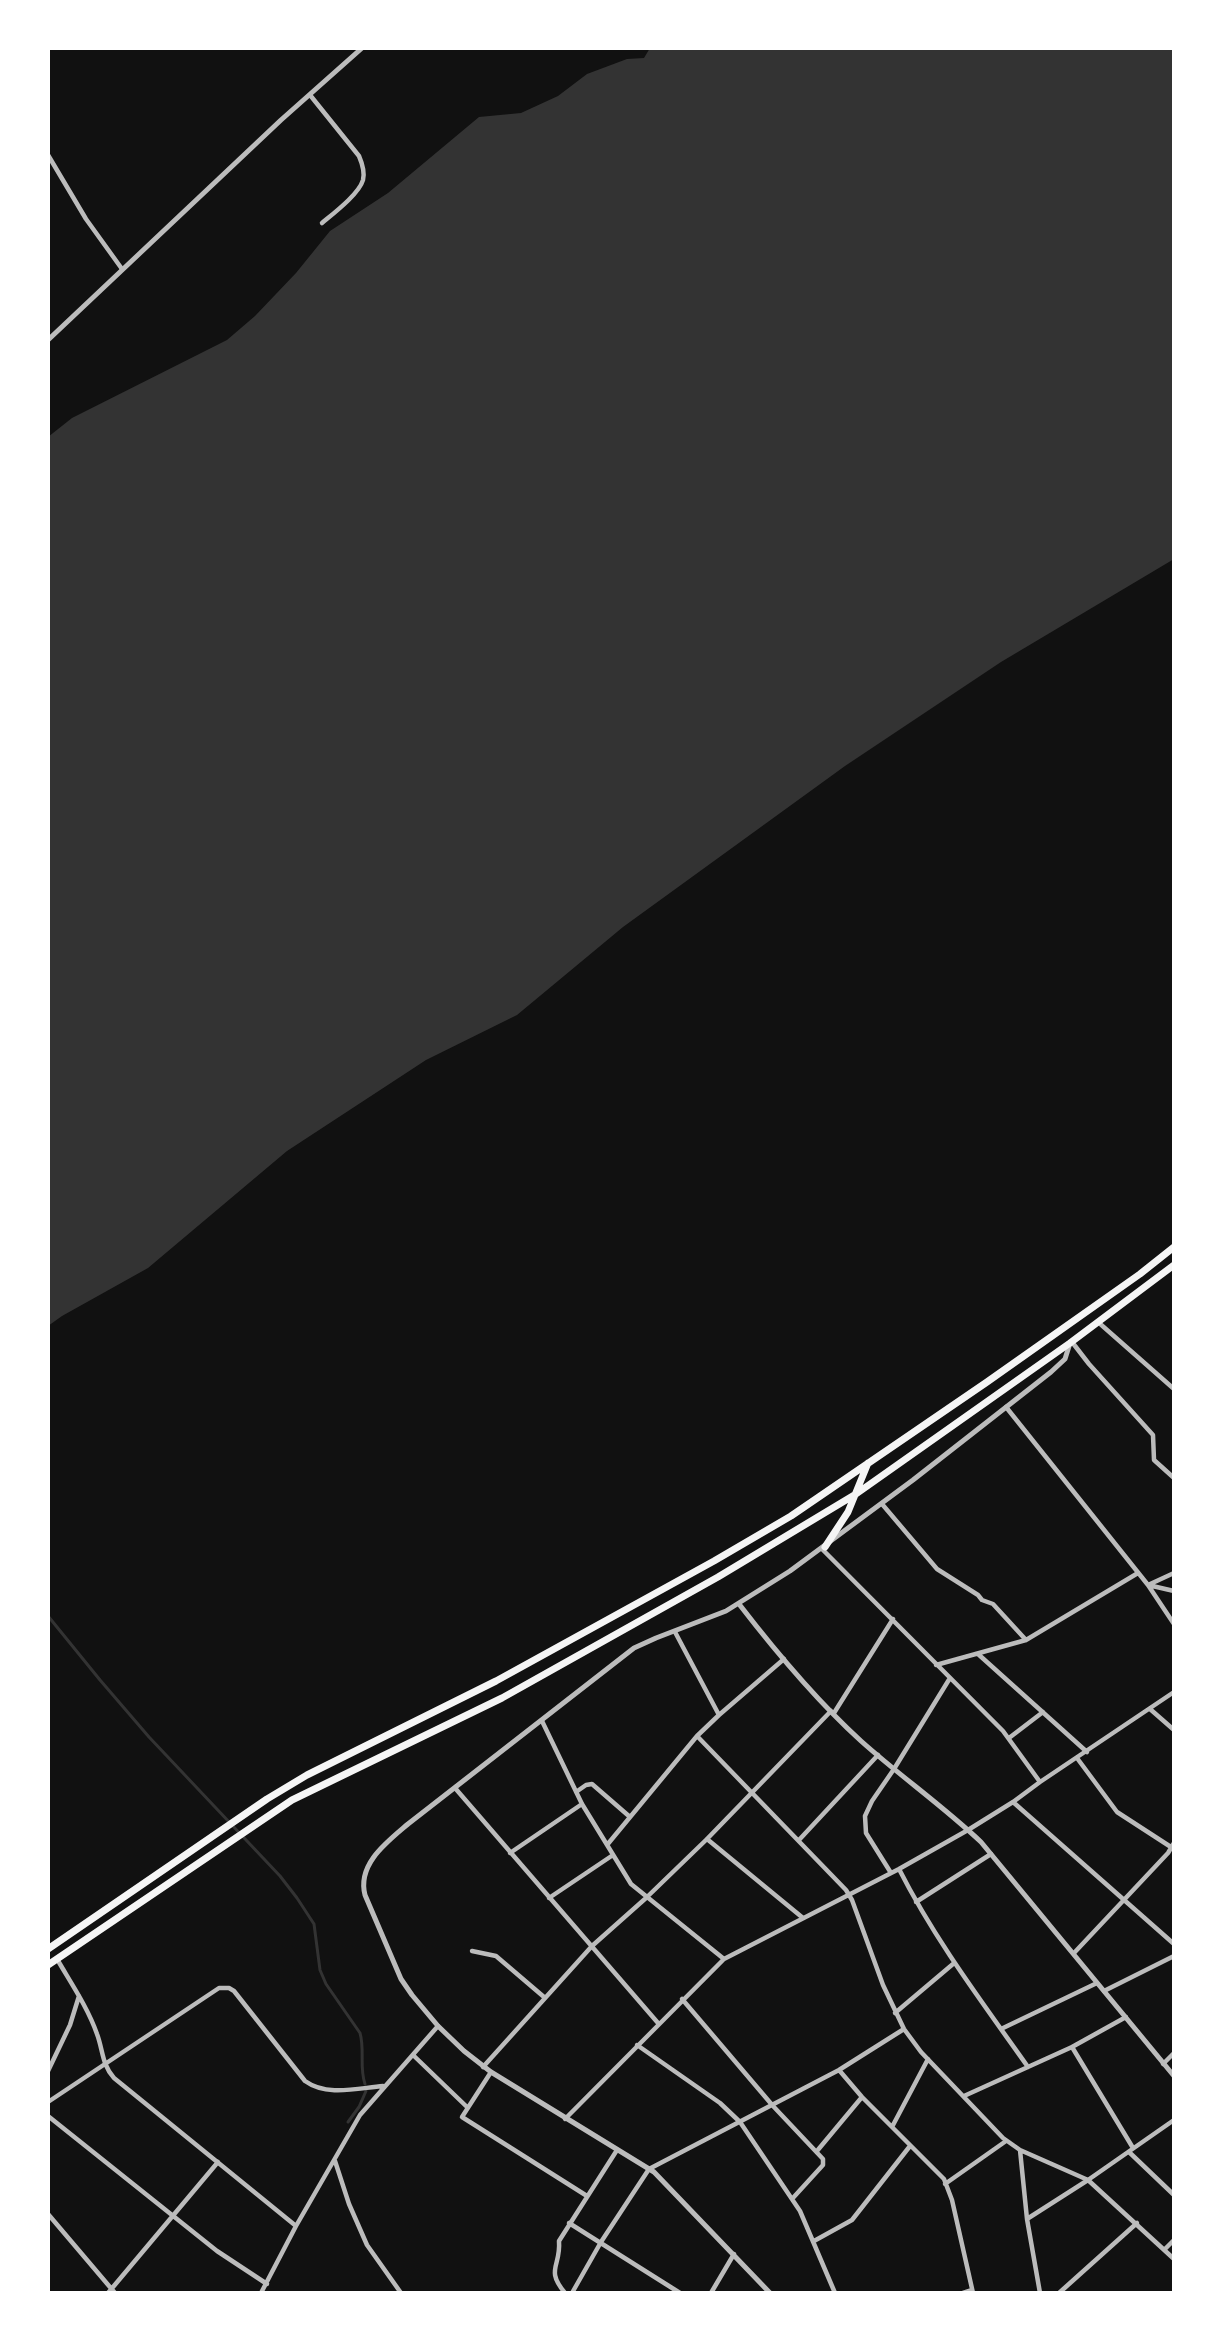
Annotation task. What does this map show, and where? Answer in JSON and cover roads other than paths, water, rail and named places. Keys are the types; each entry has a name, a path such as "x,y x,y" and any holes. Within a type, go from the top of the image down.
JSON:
{"main road":[{"path":"48,1949 215,1834 307,1775 496,1681 714,1561 790,1516 1087,1312 1174,1247"},
{"path":"48,1965 258,1822 313,1789 502,1698 709,1582 856,1494 1071,1342 1174,1265"},
{"path":"823,1548 839,1529 868,1463"}],"street":[{"path":"48,340 362,48"},
{"path":"310,95 359,156 363,166 364,179 358,189 322,223"},
{"path":"48,155 86,219 122,269"},
{"path":"1098,1322 1174,1389"},
{"path":"770,2293 649,2169 483,2067 438,2026 401,1979 367,1903 363,1885 371,1861 377,1852 634,1648 738,1604 823,1548 1059,1365 1068,1354 1071,1342"},
{"path":"1071,1342 1153,1435 1154,1460 1174,1478"},
{"path":"1006,1407 1148,1585 1174,1624"},
{"path":"882,1504 937,1569 978,1594 982,1600 993,1604 1026,1640"},
{"path":"823,1548 1009,1738 1040,1782"},
{"path":"1148,1585 1174,1573"},
{"path":"936,1665 1026,1640 1138,1574"},
{"path":"1148,1585 1174,1591"},
{"path":"738,1604 832,1712 894,1769 968,1830 991,1854 1174,2076"},
{"path":"483,2067 592,1946 707,1839 832,1712 893,1619"},
{"path":"675,1632 719,1715"},
{"path":"978,1653 1087,1752"},
{"path":"607,1845 697,1736 784,1659"},
{"path":"891,1873 872,1844 864,1824 865,1816 872,1801 950,1678"},
{"path":"565,2119 723,1959 850,1895 968,1830 1174,1692"},
{"path":"1150,1709 1174,1730"},
{"path":"1009,1738 1042,1712"},
{"path":"542,1721 582,1804 631,1884 723,1959"},
{"path":"697,1736 850,1895 895,2013 904,2029 928,2059 1005,2141 1088,2180 1174,2259"},
{"path":"799,1840 878,1755"},
{"path":"1074,1953 1173,1846 1117,1812 1077,1758"},
{"path":"576,1792 592,1784 630,1817"},
{"path":"455,1788 658,2023"},
{"path":"1013,1802 1174,1944"},
{"path":"510,1853 582,1804"},
{"path":"707,1839 803,1918"},
{"path":"916,1902 991,1854"},
{"path":"549,1898 613,1855"},
{"path":"899,1869 916,1902 954,1964 1028,2067"},
{"path":"472,1951 496,1956 544,1997"},
{"path":"1104,1991 1174,1956"},
{"path":"57,1959 98,2034 105,2065 114,2078 296,2226"},
{"path":"895,2013 954,1964"},
{"path":"1001,2029 1097,1983"},
{"path":"48,2102 219,1988 224,1987 234,1991 304,2081 313,2087 328,2090 383,2086"},
{"path":"48,2071 70,2025 79,1996"},
{"path":"682,2000 772,2106 823,2159 824,2163 792,2199"},
{"path":"964,2096 1072,2047 1126,2017"},
{"path":"261,2293 296,2226 360,2115 383,2086 438,2026"},
{"path":"572,2293 601,2242 649,2169 839,2070 904,2029"},
{"path":"637,2045 720,2103 740,2122 792,2199 814,2241 835,2293"},
{"path":"1072,2047 1131,2150 1174,2194"},
{"path":"1163,2064 1174,2053"},
{"path":"413,2055 467,2107"},
{"path":"892,2127 928,2059"},
{"path":"839,2070 862,2097 939,2173 952,2200 972,2292 963,2293"},
{"path":"491,2072 462,2117 587,2196"},
{"path":"817,2151 862,2097"},
{"path":"48,2116 226,2257 267,2284"},
{"path":"1027,2219 1174,2120"},
{"path":"945,2184 1005,2141"},
{"path":"814,2241 852,2220 910,2146"},
{"path":"565,2293 554,2278 554,2267 560,2256 559,2241 616,2150"},
{"path":"1020,2150 1027,2219 1040,2293"},
{"path":"335,2161 367,2245 401,2293"},
{"path":"48,2214 112,2292 218,2162"},
{"path":"569,2223 680,2293"},
{"path":"1059,2293 1137,2223"},
{"path":"1165,2249 1174,2240"},
{"path":"711,2293 734,2254"}],"waterway":[{"path":"48,1616 149,1737 280,1876 297,1898 314,1924 320,1970 326,1984 360,2033 365,2084"},
{"path":"348,2122 359,2107 366,2091"}]}
